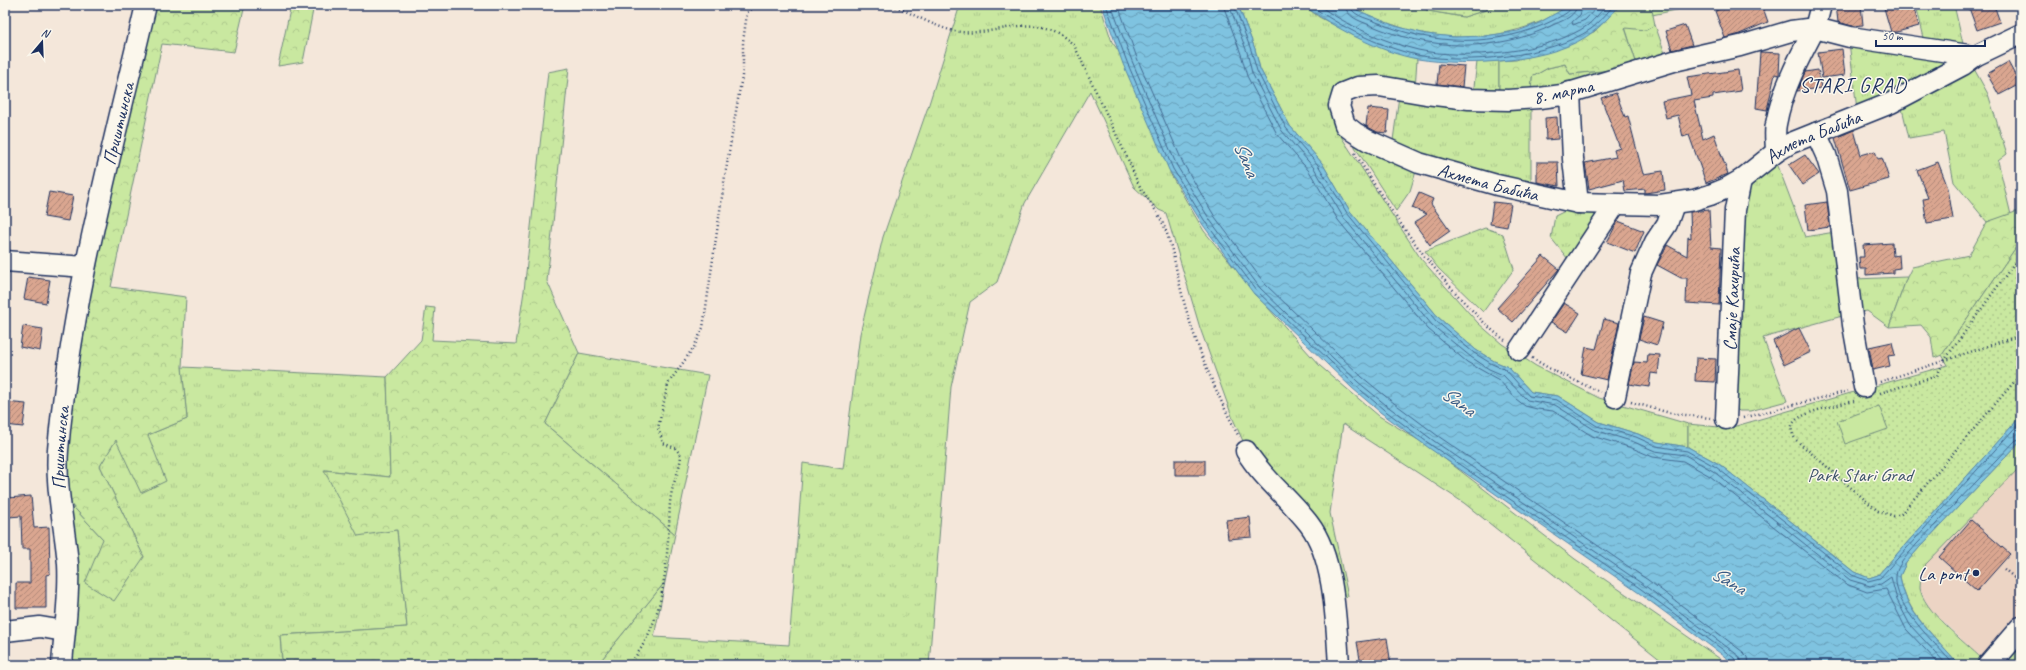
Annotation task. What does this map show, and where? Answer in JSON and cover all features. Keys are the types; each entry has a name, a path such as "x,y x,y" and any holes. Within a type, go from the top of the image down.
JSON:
{"main road":[{"path":"1992,662 2021,628"}],"street":[{"name":"Приштинска","path":"62,665 68,567 59,486 58,453 69,353 85,267 146,5"},
{"path":"1776,152 1776,126 1779,112 1794,67 1815,28 1821,5"},
{"path":"1815,28 1850,37 1975,56"},
{"name":"8. марта","path":"1367,140 1345,125 1339,106 1344,93 1358,87 1379,86 1426,94 1508,100 1540,98 1570,92 1674,61 1740,46 1791,31 1815,28"},
{"name":"Ахмета Бабића","path":"1367,140 1419,163 1497,186 1578,203 1615,205 1674,204 1710,195 1741,180 1776,152 1791,143 1891,103 1963,65 1975,56 2021,34"},
{"path":"1570,92 1573,159 1578,203"},
{"path":"1816,133 1826,155 1837,191 1853,325 1866,393"},
{"name":"Смaје Кахирића","path":"1726,419 1735,210 1741,180"},
{"path":"1615,397 1641,274 1655,242 1667,224 1674,204"},
{"path":"1519,350 1615,205"},
{"path":"5,261 85,267"},
{"path":"1246,451 1256,467 1309,523 1323,549 1328,564 1339,665"},
{"path":"5,631 40,627 64,631"}],"path":[{"path":"629,665 642,650 653,629 666,575 671,495 680,467 680,455 675,448 664,443 658,428 668,384 694,347 703,328 743,70 743,42 747,13 755,6 760,5"},
{"path":"806,5 821,5"},
{"path":"892,5 959,32 979,32 1007,27 1035,25 1061,33 1074,45 1132,168 1136,181 1154,208 1163,226 1185,304 1204,358 1224,408 1246,451"},
{"path":"2021,254 1944,361 1936,376 1866,393 1808,414 1795,421 1791,428 1792,434 1796,440 1878,511 1894,516 1901,514 2021,374"},
{"path":"2004,569 2021,583"}],"shaded area":[{"path":"2020,465 2021,615 1982,659 1933,612 1925,600 1920,588 1921,577 1924,566"}],"green space":[{"path":"152,5 245,5 234,52 162,44 111,287 186,297 182,367 187,419 148,435 166,481 141,493 116,440 100,466 144,557 114,601 85,583 103,539 65,498 65,447 74,365"},
{"path":"291,5 314,5 303,62 278,66"},
{"path":"960,5 1100,5 1112,42 1135,73 1170,126 1170,173 1204,231 1260,299 1320,366 1379,416 1428,446 1575,559 1729,665 1667,665 1464,503 1343,424 1330,513 1348,596 1338,600 1325,542 1248,452 1233,419 1200,328 1166,213 1159,210 1134,187 1090,91 1025,203 997,282 970,302 951,387 929,665 614,665 602,659 665,582 654,637 789,645 803,463 843,469 860,334 883,237 929,104"},
{"path":"1238,5 1303,5 1319,17 1361,39 1417,59 1415,89 1354,81 1341,125 1342,138 1421,259 1478,323 1502,344 1536,366 1599,398 1688,424 1688,447 1657,442 1638,434 1599,422 1558,396 1531,392 1508,367 1494,361 1476,350 1439,318 1350,211 1322,163 1290,126 1260,69 1255,49"},
{"path":"1353,5 1420,5 1428,11 1464,17 1501,5 1570,5 1551,17 1530,26 1485,36 1461,37 1438,36 1416,32 1375,18 1357,10"},
{"path":"1420,5 1501,5 1464,17 1428,11"},
{"path":"1620,5 1651,5 1655,25 1646,30 1625,28 1637,65 1612,70 1570,74 1565,64 1548,68 1532,77 1531,93 1499,95 1499,61 1516,60 1594,32"},
{"path":"1651,5 1700,5 1652,15"},
{"path":"1916,5 1954,5 1964,48 1925,42"},
{"path":"1655,25 1667,59 1637,65 1625,27 1646,30"},
{"path":"1849,42 1950,58 1948,65 1857,110"},
{"path":"1499,61 1499,95 1473,95 1477,62"},
{"path":"1565,64 1570,74 1613,70 1618,72 1531,93 1532,77 1548,68"},
{"path":"1973,67 1988,94 2007,154 1998,161 2011,215 1987,222 1954,182 1944,132 1909,138 1901,104"},
{"path":"569,68 547,281 579,353 545,424 675,534 665,582 602,659 614,665 296,665 282,659 280,635 407,627 397,530 358,536 324,470 390,477 387,377 421,340 426,307 435,308 432,340 516,344 524,291 548,72"},
{"path":"1399,96 1531,105 1531,188 1392,148"},
{"path":"1354,141 1417,168 1410,191 1396,211 1355,147"},
{"path":"1775,158 1805,237 1847,230 1854,279 1907,277 1889,327 1867,311 1846,315 1763,338 1787,401 1750,411 1739,411 1734,406 1742,191"},
{"path":"1573,207 1605,210 1572,264 1551,238 1555,216"},
{"path":"2021,210 2021,240 1942,355 1934,358 1931,337 1921,325 1889,327 1912,267 1969,255 1987,222"},
{"path":"1485,228 1503,234 1514,269 1483,312 1438,268 1425,251"},
{"name":"Park Stari Grad","path":"2021,240 2021,416 1878,575 1869,578 1854,572 1719,464 1688,447 1688,424 1729,428 1948,365 1942,355"},
{"path":"579,353 708,375 675,534 545,424"},
{"path":"182,367 387,377 390,477 325,470 397,530 407,627 280,635 282,659 296,665 70,665 65,498 103,539 144,557 100,466 116,439 148,435 187,419"},
{"path":"1879,406 1888,429 1845,444 1837,421"},
{"path":"2021,441 2021,466 1924,566 1920,587 1922,596 1945,625 1982,659 1977,665 1959,665 1915,614 1903,590 1900,576 1906,563 1919,548"},
{"path":"2021,643 2021,665 2001,665"}],"water":[{"name":"Sana","path":"1102,5 1238,5 1255,49 1260,69 1290,126 1322,163 1350,211 1439,318 1476,350 1494,361 1508,367 1531,392 1558,396 1599,422 1638,434 1657,442 1688,447 1719,464 1854,572 1869,578 1878,575 2021,416 2021,441 1919,548 1906,563 1900,576 1903,590 1915,614 1959,665 1736,665 1639,593 1429,448 1380,412 1352,388 1254,294 1203,225 1169,170 1123,64"},
{"path":"1303,5 1353,5 1357,10 1395,26 1426,34 1455,37 1485,36 1518,31 1539,23 1570,5 1620,5 1594,31 1577,42 1557,50 1510,60 1460,62 1418,59 1389,51 1358,38 1328,22"}],"building":[{"path":"1730,5 1762,5 1768,22 1737,35 1725,38 1715,11"},
{"path":"1836,5 1861,5 1863,25 1852,26 1838,22"},
{"path":"1894,5 1913,5 1919,26 1897,32 1891,32 1884,8"},
{"path":"1968,5 1994,5 2000,22 1977,30"},
{"path":"1685,25 1692,45 1672,50 1666,31"},
{"path":"1842,49 1845,75 1822,78 1818,52"},
{"path":"1760,52 1780,53 1779,75 1775,74 1767,110 1756,108"},
{"path":"2008,62 2020,84 1999,95 1987,74"},
{"path":"1439,64 1464,66 1462,87 1437,84"},
{"path":"1738,70 1741,91 1713,95 1713,98 1694,101 1703,139 1714,134 1728,174 1706,183 1689,135 1683,137 1678,115 1666,118 1662,101 1691,95 1687,77"},
{"path":"1818,70 1821,88 1797,91 1805,72"},
{"path":"1616,93 1625,117 1628,116 1643,174 1663,171 1665,190 1645,193 1645,189 1625,191 1623,180 1589,189 1585,163 1616,157 1614,150 1620,148 1601,98"},
{"path":"1368,108 1389,110 1387,133 1377,132 1366,126"},
{"path":"1557,117 1558,139 1546,140 1545,118"},
{"path":"1854,130 1861,155 1875,151 1878,159 1882,158 1889,179 1850,190 1835,138"},
{"path":"1805,155 1819,174 1803,185 1789,165"},
{"path":"1537,162 1558,162 1559,186 1537,182"},
{"path":"1938,162 1948,188 1953,219 1927,223 1923,199 1928,198 1917,170"},
{"path":"49,192 73,196 68,221 44,217"},
{"path":"1419,193 1433,199 1431,204 1450,231 1430,245 1414,223 1427,214 1412,208"},
{"path":"1493,202 1511,204 1507,227 1490,224"},
{"path":"1827,202 1830,227 1808,230 1805,205"},
{"path":"1709,210 1711,247 1721,248 1719,305 1686,303 1687,278 1681,278 1657,265 1667,245 1687,256 1688,237 1691,238 1690,212"},
{"path":"1618,221 1644,231 1635,253 1607,242"},
{"path":"1892,243 1893,256 1899,255 1900,268 1893,269 1893,273 1866,275 1866,269 1860,269 1859,257 1864,257 1863,245"},
{"path":"1543,256 1559,269 1513,322 1497,308"},
{"path":"28,277 50,280 46,303 24,299"},
{"path":"1564,303 1580,313 1568,332 1551,322"},
{"path":"1644,317 1663,323 1657,345 1639,339"},
{"path":"1604,319 1619,323 1607,380 1581,374 1586,347 1596,349"},
{"path":"23,326 43,329 40,351 20,347"},
{"path":"1799,328 1811,352 1784,365 1773,341"},
{"path":"1892,342 1895,355 1888,356 1890,366 1873,370 1869,347"},
{"path":"1648,354 1660,355 1658,374 1651,373 1649,387 1629,384 1634,362 1647,363"},
{"path":"1696,358 1716,359 1715,382 1695,381"},
{"path":"5,402 26,404 23,427 5,425"},
{"path":"1175,460 1205,460 1205,475 1175,475"},
{"path":"31,496 34,528 49,527 50,574 46,575 46,608 16,608 16,583 30,583 30,549 22,549 21,516 9,517 8,498"},
{"path":"1250,517 1252,537 1228,539 1226,520"},
{"path":"1971,520 2010,554 1977,591 1939,557"},
{"path":"1387,638 1391,665 1361,665 1357,642"}],"place":[{"name":"La pont","path":"1976,573"}],"district":[{"name":"STARI GRAD","path":"1853,85"}]}
